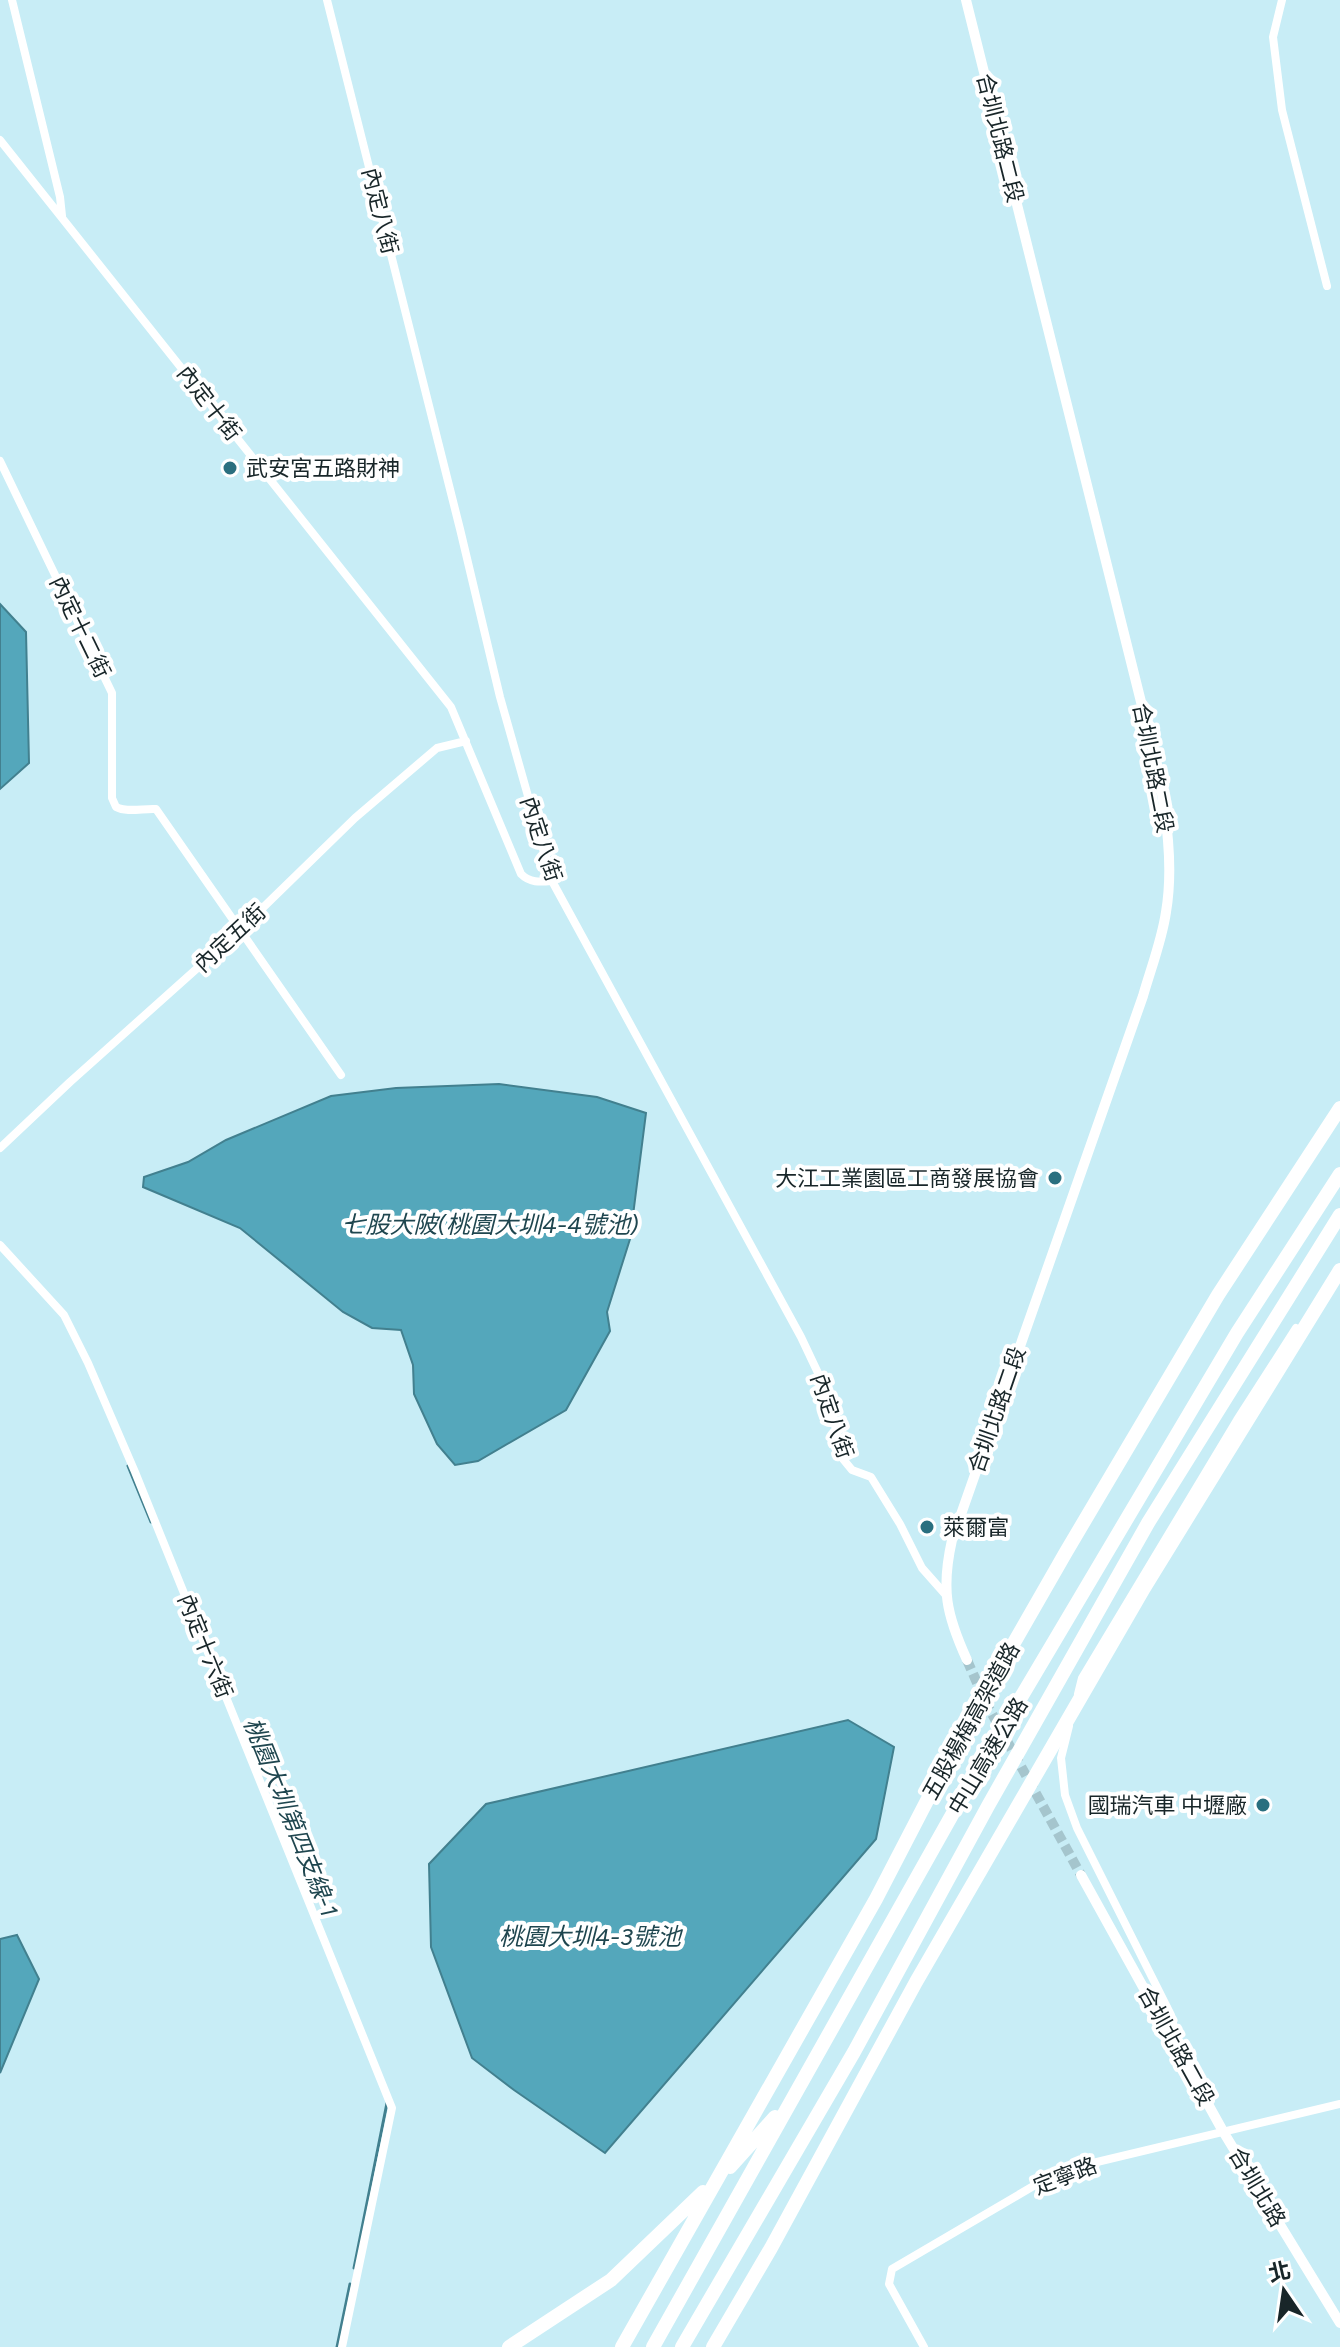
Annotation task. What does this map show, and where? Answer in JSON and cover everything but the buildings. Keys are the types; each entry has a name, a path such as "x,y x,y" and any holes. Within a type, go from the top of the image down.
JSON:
{"highway":[{"name":"五股楊梅高架道路","path":"622,2347 876,1899 960,1737 1066,1552 1211,1307 1340,1108"},
{"name":"中山高速公路","path":"653,2347 966,1790 1237,1333 1340,1174"},
{"name":"中山高速公路","path":"682,2347 854,2052 1148,1523 1340,1215"},
{"path":"713,2347 771,2248 916,1982 1144,1588 1340,1270"},
{"path":"509,2347 611,2280 736,2162 794,2096"},
{"path":"689,2347 712,2293"}],"street":[{"name":"內定十街","path":"12,0 60,197 62,217 451,707 521,874 534,882 552,881"},
{"name":"內定八街","path":"327,0 500,697 552,881 801,1337 827,1392 843,1459 852,1470 871,1477 922,1568 945,1594"},
{"name":"合圳北路二段","path":"966,0 1158,770 1168,827 1166,912 1143,996 952,1540 946,1565 945,1594 951,1623 967,1660"},
{"path":"1282,0 1273,37 1282,110 1327,286"},
{"path":"0,140 62,217"},
{"name":"內定十二街","path":"0,461 112,693 112,798 116,807 123,811 156,809 240,930"},
{"name":"內定五街","path":"0,1148 240,930 355,818 437,748 466,741"},
{"path":"240,930 341,1075"},
{"name":"內定十六街","path":"0,1245 64,1315 88,1363 392,2108 342,2347"},
{"path":"1183,2060 1171,2015 1077,1828 1065,1795 1061,1758 1082,1678 1237,1420 1340,1260"},
{"name":"合圳北路二段","path":"1081,1875 1224,2133"},
{"path":"1136,1947 1141,1971 1138,1978"},
{"name":"定寧路","path":"924,2347 889,2284 892,2269 1054,2176 1076,2167 1340,2104"},
{"name":"合圳北路","path":"1224,2133 1340,2323"}],"water":[{"path":"0,604 26,632 29,763 0,789"},
{"name":"七股大陂(桃園大圳4-4號池)","path":"499,1084 597,1097 646,1113 630,1239 607,1312 610,1331 566,1410 478,1461 455,1465 437,1444 414,1394 413,1365 401,1330 372,1328 343,1312 240,1228 143,1187 144,1177 188,1162 226,1140 331,1096 396,1088"},
{"name":"桃園大圳4-3號池","path":"848,1720 894,1747 876,1839 605,2153 472,2058 431,1947 429,1864 486,1804"},
{"path":"17,1935 39,1979 0,2073 0,1939"}],"waterway":[{"name":"桃園大圳第四支線-1","path":"128,1466 151,1522"},
{"name":"桃園大圳第四支線-1","path":"354,2268 387,2103"},
{"name":"桃園大圳第四支線-1","path":"337,2347 350,2284"}],"tunnel":[{"path":"967,1660 986,1703 1081,1875"}],"place":[{"name":"武安宮五路財神","path":"230,468"},
{"name":"大江工業園區工商發展協會","path":"1055,1178"},
{"name":"萊爾富","path":"927,1527"},
{"name":"國瑞汽車 中壢廠","path":"1263,1805"}]}
